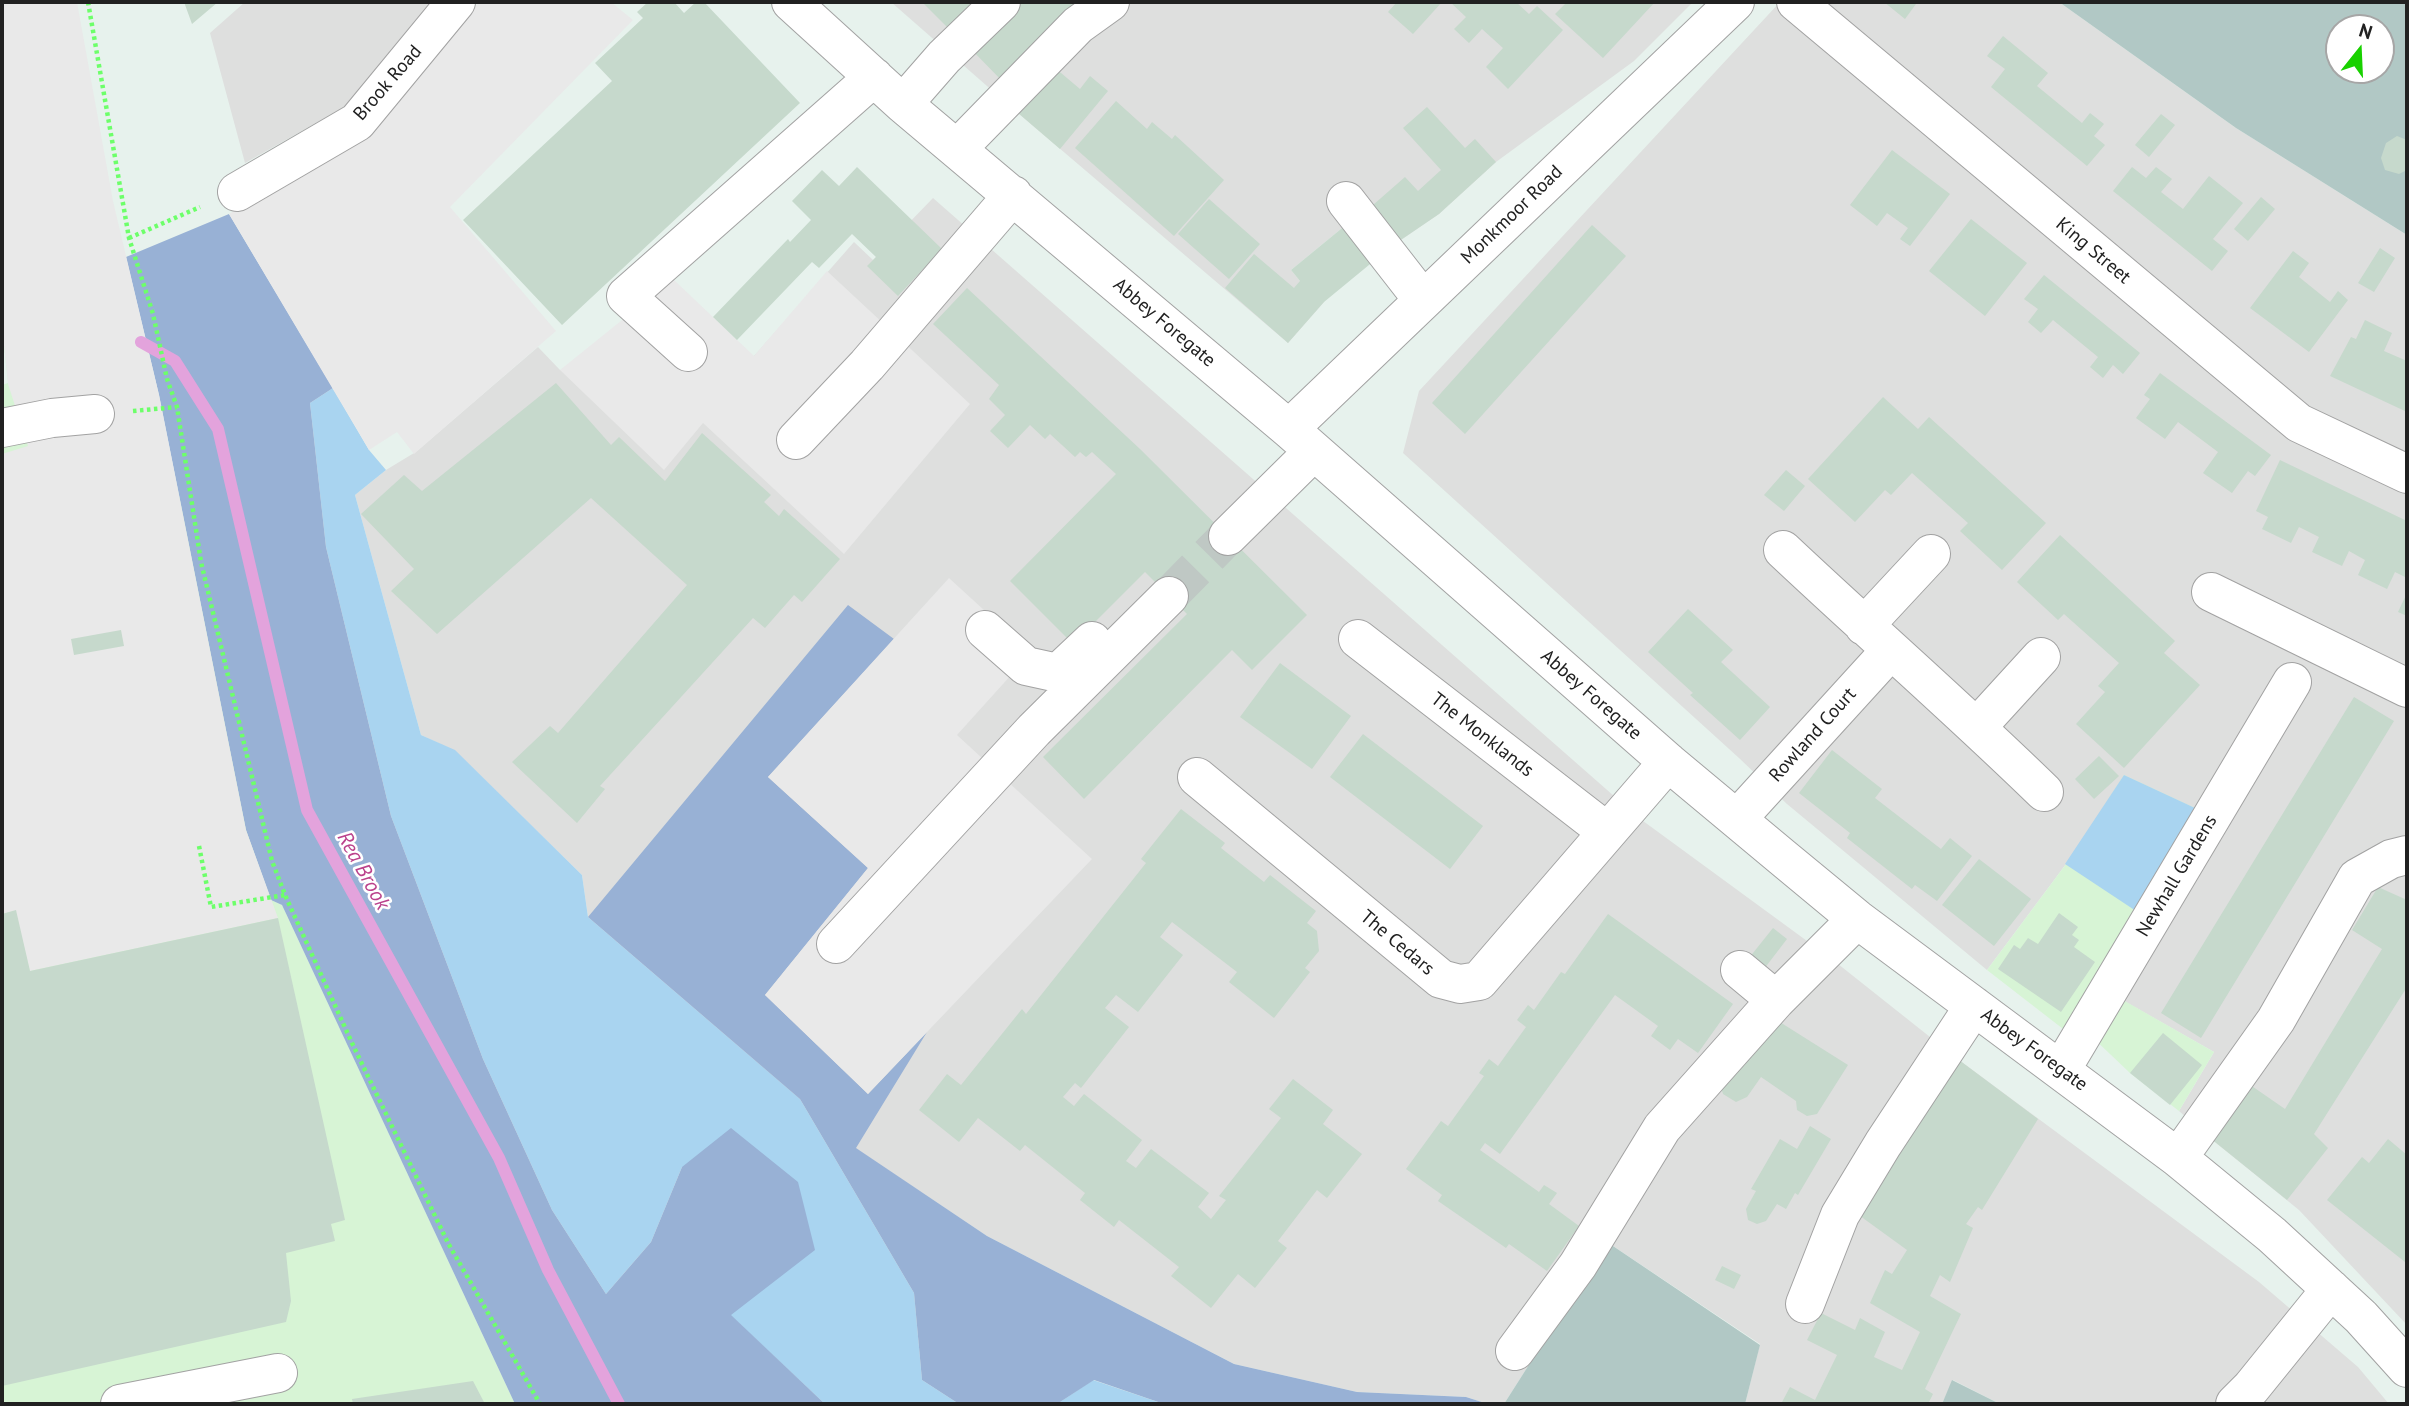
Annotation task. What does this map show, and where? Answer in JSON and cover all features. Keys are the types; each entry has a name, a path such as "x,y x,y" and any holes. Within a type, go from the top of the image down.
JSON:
{"street":[{"name":"Brook Road","path":"237,192 357,122 456,2"},
{"name":"Abbey Foregate","path":"791,2 903,104 1299,438 1668,762 1857,919 2178,1158 2272,1235 2361,1317 2407,1368"},
{"path":"903,104 944,57 1000,2"},
{"path":"957,149 1078,25 1110,2"},
{"name":"King Street","path":"1796,2 2299,424 2407,474"},
{"name":"Monkmoor Road","path":"1221,528 1423,300 1717,7"},
{"path":"688,352 626,296 874,77"},
{"path":"796,440 867,365 1013,195"},
{"path":"1346,201 1423,300"},
{"path":"2,428 52,418 95,414"},
{"path":"1783,550 1977,727 2044,792"},
{"name":"Rowland Court","path":"1737,819 1877,638 1931,554"},
{"path":"836,944 1162,589 1058,673 1026,666 985,630"},
{"path":"2211,592 2407,688"},
{"name":"The Monklands","path":"1358,639 1606,831"},
{"path":"1977,727 2041,657"},
{"name":"Newhall Gardens","path":"2061,1070 2292,682"},
{"name":"The Cedars","path":"1197,778 1441,979 1460,984 1479,981 1668,762"},
{"path":"2178,1158 2276,1020 2357,878 2391,859 2407,855"},
{"path":"1515,1351 1578,1265 1662,1128 1776,1000 1857,919"},
{"path":"1740,970 1776,1000"},
{"path":"1805,1304 1840,1215 1882,1144 1974,1006"},
{"path":"2235,1404 2251,1388 2330,1289"},
{"path":"120,1404 207,1396 278,1373"}],"path":[{"path":"88,2 129,238 153,314 167,379 177,407 201,562 272,861 285,895 447,1243 540,1404"},
{"path":"129,238 237,192"},
{"path":"199,846 211,907 285,895"}],"shaded area":[{"path":"2,2 77,2 113,201 159,395 246,830 278,918 30,971 15,911 2,914 2,454 28,446 8,384 2,326"},
{"path":"245,2 458,2 394,79 245,163 210,33"},
{"path":"479,2 611,2 633,20 450,207 556,331 414,454 397,432 369,450 229,214 367,121"},
{"path":"891,2 1693,2 1634,61 1496,162 1439,214 1392,246 1347,224 1291,270 1324,302 1288,343"},
{"path":"1780,2 2059,2 2236,128 2407,235 2407,1325 2299,1210 2179,1111 2214,1052 2094,984 2072,856 1987,970 1787,804 1403,453 1419,391"},
{"path":"2059,2 2407,2 2407,235 2236,128"},
{"path":"933,198 1639,818 1833,960 1959,1060 2259,1282 2358,1367 2389,1404 2000,1404 1953,1380 1942,1404 1745,1404 1760,1344 1607,1242 1504,1404 1488,1404 1466,1397 1357,1392 1234,1364 987,1236 855,1148 588,917 582,875 455,751 421,735 355,495 386,470 414,453 538,347 560,370 754,356 854,242 873,260"},
{"path":"112,200 271,900 282,905 515,1404 2,1404 2,385 8,383 2,326 2,223"},
{"path":"229,214 333,388 310,403 326,547 391,816 483,1059 552,1210 606,1294 651,1242 682,1167 731,1128 798,1182 815,1250 731,1315 825,1404 515,1404 282,905 271,900 246,830 159,395 126,257"},
{"path":"827,271 970,404 844,554 703,423 664,470 560,370 673,279 754,356"},
{"path":"333,388 369,450 386,470 355,495 421,735 455,750 582,875 588,917 800,1099 914,1293 922,1380 959,1404 825,1404 730,1315 682,1167 651,1242 606,1294 552,1210 483,1059 391,816 326,547 310,403"},
{"path":"949,578 1031,653 957,735 1092,859 868,1094 765,995 868,868 768,777"},
{"path":"848,605 894,639 768,777 868,868 765,995 868,1094 927,1032 856,1148 987,1236 1234,1364 1357,1392 1466,1397 1488,1404 1164,1404 1094,1380 1057,1404 959,1404 922,1380 914,1293 800,1099 588,917"},
{"path":"2124,775 2195,808 2067,1032 1987,970 2072,856"},
{"path":"2124,775 2195,808 2136,911 2065,864"},
{"path":"2116,996 2214,1052 2179,1111 2130,1073 2090,1035"},
{"path":"1607,1242 1760,1345 1745,1404 1504,1404"},
{"path":"1093,1380 1164,1404 1057,1404"},
{"path":"1952,1380 2000,1404 1942,1404"}],"building":[{"path":"184,2 218,2 192,24"},
{"path":"648,2 674,2 684,13 696,2 704,2 800,103 562,325 463,220 612,81 595,63 643,18 637,12"},
{"path":"922,2 973,2 948,28"},
{"path":"1016,2 1076,2 1009,88 967,45"},
{"path":"1397,2 1442,2 1413,34 1388,12"},
{"path":"1450,2 1516,2 1529,14 1537,6 1563,30 1508,89 1486,67 1503,48 1482,29 1469,43 1454,29 1466,17"},
{"path":"1567,2 1655,2 1603,58 1555,14"},
{"path":"1884,2 1912,2 1916,4 1905,19"},
{"path":"2003,36 2048,73 2037,86 2082,123 2090,113 2104,124 2094,136 2105,145 2087,166 1991,87 2005,69 1987,56"},
{"path":"1048,62 1080,89 1090,76 1108,91 1060,149 1011,107"},
{"path":"1116,101 1147,129 1152,122 1172,139 1175,135 1224,180 1174,236 1075,148"},
{"path":"1427,107 1465,148 1475,139 1496,162 1439,214 1392,246 1365,212 1405,177 1418,191 1441,170 1403,128"},
{"path":"2161,114 2175,125 2149,157 2135,145"},
{"path":"2397,136 2407,140 2407,170 2399,174 2385,170 2381,158 2386,143"},
{"path":"1892,150 1950,194 1910,246 1900,239 1908,228 1887,213 1877,226 1850,205"},
{"path":"857,167 942,249 898,296 867,266 876,257 852,234 819,268 812,262 737,340 713,317 788,239 790,242 811,220 792,201 822,170 839,186"},
{"path":"2132,167 2146,178 2156,167 2172,179 2161,192 2183,209 2209,176 2243,203 2213,239 2228,251 2212,271 2113,191"},
{"path":"2261,197 2275,209 2248,241 2234,229"},
{"path":"1209,199 1260,244 1229,279 1178,234"},
{"path":"1971,219 2027,263 1985,316 1929,271"},
{"path":"1347,224 1375,260 1324,302 1288,343 1225,288 1254,254 1294,288 1300,281 1291,270"},
{"path":"1592,225 1626,256 1465,434 1432,403"},
{"path":"2380,248 2395,258 2374,292 2358,283"},
{"path":"2293,251 2309,263 2299,277 2330,302 2338,291 2348,300 2309,352 2250,308"},
{"path":"2044,275 2140,353 2123,374 2113,365 2103,378 2090,367 2098,357 2053,320 2041,333 2028,322 2038,309 2024,299"},
{"path":"967,288 1140,449 1307,615 1252,670 1232,650 1084,799 1043,757 1187,614 1145,572 1073,644 1010,581 1116,474 1092,452 1086,457 1080,452 1075,457 1050,434 1045,439 1030,425 1008,448 990,431 1005,415 989,399 999,385 933,324"},
{"path":"2365,320 2392,333 2384,351 2407,361 2407,412 2330,376 2351,337 2356,339"},
{"path":"2160,373 2271,455 2255,476 2248,471 2232,493 2203,473 2218,452 2178,422 2165,439 2136,418 2150,399 2144,395"},
{"path":"556,383 611,445 619,437 665,481 702,433 771,495 764,502 779,516 784,509 840,559 802,602 794,595 765,628 753,618 600,786 605,789 577,823 512,762 550,726 558,733 687,585 591,498 437,634 391,591 414,569 361,514 404,475 422,491"},
{"path":"1883,397 1918,429 1929,417 2046,523 2002,570 1960,531 1968,523 1912,473 1891,495 1885,490 1855,522 1808,479"},
{"path":"2280,460 2407,521 2407,578 2395,572 2387,589 2358,575 2365,560 2349,551 2342,566 2312,552 2319,537 2299,527 2291,543 2262,529 2268,517 2256,511"},
{"path":"1786,470 1805,486 1784,511 1764,495"},
{"path":"2060,535 2175,641 2164,653 2200,685 2124,768 2076,724 2105,692 2098,686 2119,663 2064,614 2058,620 2017,582"},
{"path":"2407,593 2407,616 2398,612"},
{"path":"1688,609 1733,650 1721,662 1770,707 1740,740 1648,652"},
{"path":"121,630 124,646 74,655 71,639"},
{"path":"1280,663 1351,716 1312,769 1240,717"},
{"path":"2354,697 2394,721 2201,1038 2161,1013"},
{"path":"1363,734 1483,826 1450,869 1330,777"},
{"path":"1832,750 1882,789 1875,798 1941,849 1950,838 1972,856 1937,901 1915,885 1912,889 1847,838 1850,833 1799,793"},
{"path":"2099,756 2119,776 2094,799 2075,779"},
{"path":"1181,809 1225,843 1221,848 1264,882 1270,875 1316,911 1307,923 1317,931 1319,951 1305,968 1310,972 1274,1018 1229,982 1237,972 1172,922 1160,937 1183,955 1138,1012 1116,995 1105,1008 1129,1027 1081,1088 1075,1083 1063,1097 1074,1106 1084,1094 1142,1140 1126,1161 1136,1168 1151,1149 1209,1193 1198,1207 1211,1219 1226,1200 1219,1196 1281,1118 1269,1109 1293,1079 1333,1110 1323,1124 1362,1154 1327,1198 1317,1190 1278,1241 1287,1248 1255,1288 1238,1274 1211,1308 1171,1276 1179,1267 1119,1220 1114,1227 1080,1200 1085,1193 1025,1145 1020,1151 978,1118 959,1142 919,1110 947,1074 961,1085 1022,1009 1026,1014 1146,863 1141,859"},
{"path":"1979,859 2031,899 1994,946 1942,905"},
{"path":"2378,887 2407,900 2407,987 2314,1134 2328,1148 2287,1200 2205,1134 2246,1082 2285,1109 2382,949 2352,930"},
{"path":"16,910 30,971 278,918 345,1220 331,1224 335,1241 286,1253 291,1301 286,1322 2,1386 2,914"},
{"path":"2059,913 2078,927 2072,935 2079,940 2074,947 2095,962 2061,1012 1998,969 2014,945 2020,949 2028,938 2038,944"},
{"path":"1608,914 1733,1004 1698,1053 1678,1039 1670,1050 1651,1036 1658,1026 1615,995 1500,1154 1485,1143 1480,1150 1539,1192 1544,1185 1557,1193 1549,1204 1579,1226 1547,1271 1509,1244 1506,1248 1438,1201 1442,1195 1406,1169 1441,1121 1448,1126 1484,1076 1479,1073 1489,1059 1498,1066 1526,1027 1517,1020 1528,1005 1534,1010 1561,972 1565,974"},
{"path":"1773,928 1787,939 1764,969 1749,958"},
{"path":"1775,1019 1848,1065 1817,1114 1807,1116 1797,1110 1796,1101 1761,1077 1747,1097 1736,1102 1723,1094 1720,1084"},
{"path":"2163,1033 2202,1065 2170,1105 2130,1073"},
{"path":"1959,1060 2038,1119 1982,1210 1978,1207 1966,1224 1973,1228 1950,1282 1940,1275 1930,1296 1961,1314 1925,1389 1933,1394 1928,1404 1781,1404 1790,1387 1815,1400 1837,1355 1807,1340 1821,1313 1855,1330 1860,1318 1885,1332 1874,1357 1902,1370 1920,1332 1870,1303 1885,1270 1892,1274 1907,1250 1856,1213"},
{"path":"1810,1126 1831,1139 1798,1195 1795,1193 1786,1209 1777,1204 1766,1221 1757,1224 1748,1220 1746,1209 1756,1191 1751,1189 1780,1139 1797,1149"},
{"path":"2388,1139 2407,1155 2405,1262 2327,1200 2362,1157 2369,1163"},
{"path":"1722,1266 1741,1275 1734,1289 1715,1280"},
{"path":"473,1381 485,1404 353,1404 352,1399"}],"waterway":[{"name":"Rea Brook","path":"141,342 175,361 218,429 307,810 499,1158 548,1270 619,1404"}],"tunnel":[{"path":"1169,596 1228,536"}]}
